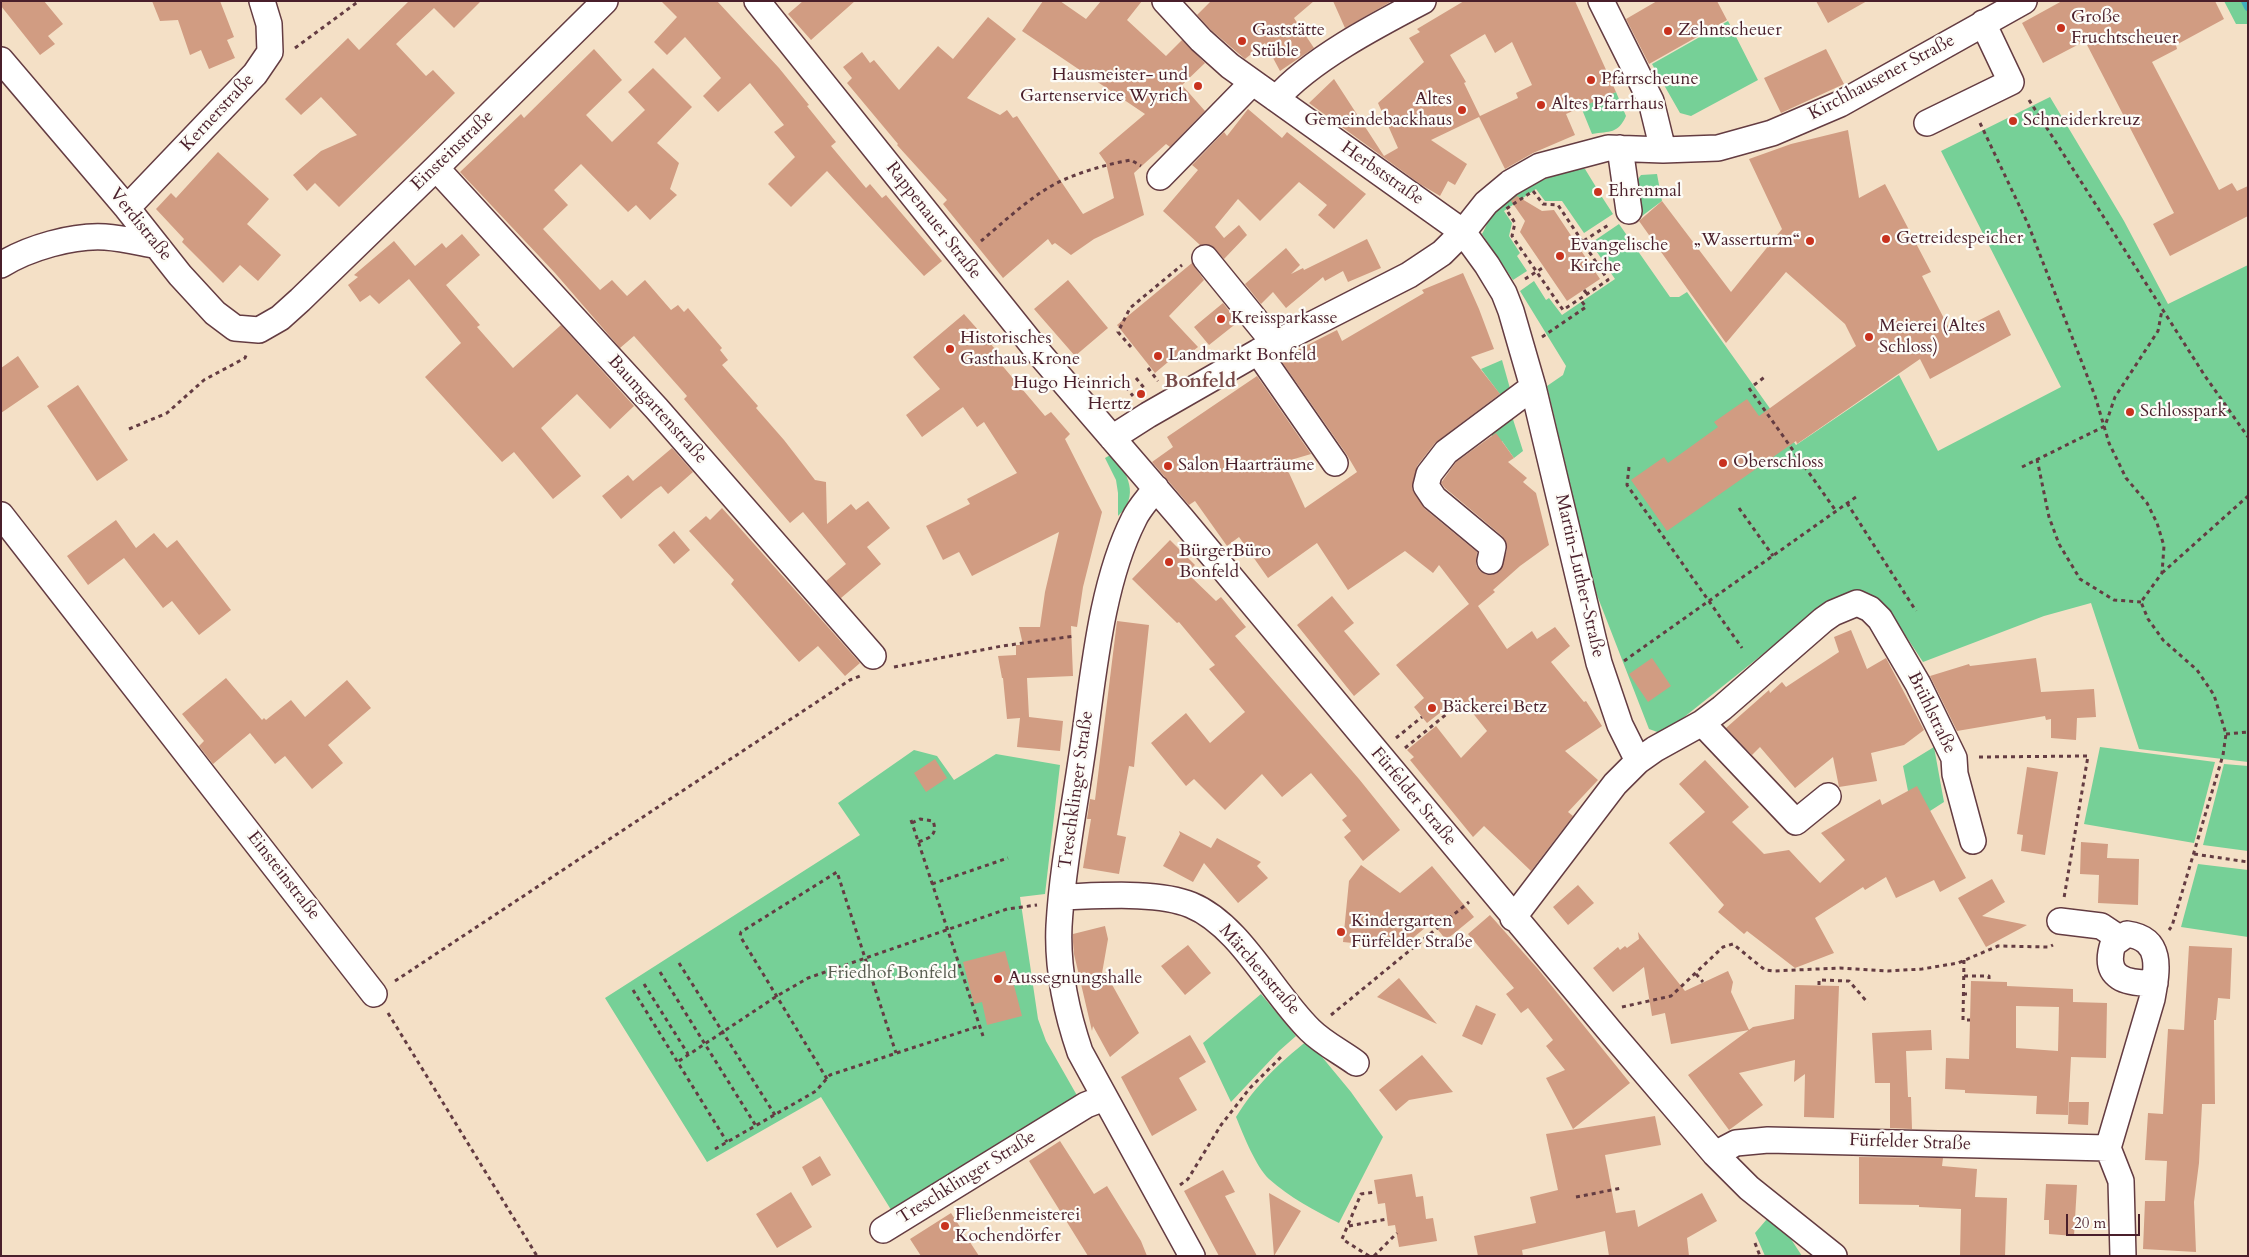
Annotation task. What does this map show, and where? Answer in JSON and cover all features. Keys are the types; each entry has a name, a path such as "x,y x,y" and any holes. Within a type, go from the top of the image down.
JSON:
{"street":[{"path":"262,1 269,24 270,52"},
{"name":"Einsteinstraße","path":"259,330 280,318 300,300 605,1"},
{"name":"Rappenauer Straße","path":"757,1 996,300 1112,438"},
{"name":"Herbststraße","path":"1165,1 1202,40 1252,83 1463,232"},
{"path":"1276,99 1287,86 1312,67 1384,22 1423,1"},
{"path":"1601,1 1651,101 1663,150"},
{"name":"Kirchhausener Straße","path":"1112,438 1148,415 1266,348 1409,275 1442,253 1463,232 1486,203 1499,192 1510,183 1540,166 1608,148 1663,150 1718,148 1772,133 1840,104 2024,1"},
{"path":"1927,123 2011,82 1982,24"},
{"name":"Kernerstraße","path":"127,208 255,74 270,52"},
{"name":"Verdistraße","path":"1,60 127,208 154,245 215,313 235,328 259,330"},
{"path":"1160,177 1252,83"},
{"path":"1620,148 1622,215"},
{"name":"Baumgartenstraße","path":"436,168 657,409 880,661"},
{"name":"Martin-Luther-Straße","path":"1463,232 1487,265 1504,293 1514,319 1533,388 1599,663 1620,725 1638,761"},
{"path":"1,265 12,258 57,242 104,237 154,245"},
{"path":"1195,260 1266,348 1335,463"},
{"path":"1490,561 1493,547 1434,498 1426,486 1429,474 1446,452 1533,388"},
{"name":"Fürfelder Straße","path":"1112,438 1156,488 1513,918 1715,1154 1748,1188 1834,1256"},
{"name":"Treschklinger Straße","path":"1156,488 1134,517 1110,578 1052,900 1059,925 1063,988 1070,1022 1080,1052 1192,1256"},
{"name":"Einsteinstraße","path":"1,515 374,994"},
{"name":"Brühlstraße","path":"1702,723 1823,620 1833,613 1857,603 1870,609 1880,619 1918,684 1954,758 1955,774 1973,841"},
{"path":"1513,918 1615,784 1638,761 1655,748 1702,723 1796,822 1828,796"},
{"name":"Märchenstraße","path":"1052,900 1152,897 1189,904 1208,913 1230,933 1310,1031 1356,1063"},
{"path":"2060,921 2100,926 2118,938"},
{"path":"2124,1256 2121,1181 2108,1148 2152,999 2155,983 2157,966 2150,944 2139,936 2127,934 2118,938 2112,944 2110,965 2118,977 2132,984 2155,983"},
{"name":"Treschklinger Straße","path":"883,1230 1086,1105 1104,1098"},
{"name":"Fürfelder Straße","path":"1715,1154 1736,1143 1768,1140 2108,1148"}],"path":[{"path":"270,52 291,50 360,1"},
{"path":"2023,94 2034,105 2162,309 2248,438"},
{"path":"1969,102 2028,224 2095,396 2109,443 2126,478 2147,503 2158,523 2164,546 2162,573"},
{"path":"980,242 1021,208 1061,181 1132,160 1160,177"},
{"path":"1533,191 1543,204 1558,205 1582,241 1608,280 1563,310 1512,236 1515,223 1506,209 1533,191"},
{"path":"1577,245 1622,215"},
{"path":"1131,347 1118,332 1130,308 1195,260"},
{"path":"1531,276 1544,267"},
{"path":"1584,290 1587,294"},
{"path":"1541,338 1586,307 1580,299"},
{"path":"2022,466 2105,426 2115,397 2158,331 2162,309"},
{"path":"129,429 167,413 204,380 245,358 259,330"},
{"path":"1148,368 1159,382"},
{"path":"1754,385 1766,376"},
{"path":"1136,378 1143,386"},
{"path":"1749,388 1836,512"},
{"path":"2037,459 2049,517 2059,544 2080,579 2114,600 2141,602"},
{"path":"1629,467 1627,485 1742,648"},
{"path":"2141,602 2162,573 2248,496"},
{"path":"1599,663 1623,662 1856,497"},
{"path":"1847,503 1916,611"},
{"path":"1739,508 1773,556"},
{"path":"2141,602 2148,619 2164,640 2197,670 2214,694 2226,734 2223,755 2172,926 2165,936 2150,944"},
{"path":"880,661 902,666 1002,646 1062,638"},
{"path":"537,1256 388,1013 374,994 850,680"},
{"path":"1398,754 1460,704"},
{"path":"1390,743 1422,717"},
{"path":"2226,734 2248,732"},
{"path":"1619,1008 1671,996 1723,947 1729,944 1733,944 1765,970 1773,971 1840,968 1888,971 1922,969 1964,960 1998,946 2049,947 2057,940 2088,756 1954,758"},
{"path":"918,842 933,836 936,831 933,821 927,819 912,821 918,842 983,1036"},
{"path":"2194,854 2248,862"},
{"path":"932,884 1008,858"},
{"path":"827,1078 740,936 741,932 837,872 896,1054"},
{"path":"1324,1020 1475,897"},
{"path":"679,1061 777,996 808,978 1007,909 1052,900"},
{"path":"1964,960 1963,1020 1970,1020"},
{"path":"679,963 775,1115"},
{"path":"660,972 756,1126"},
{"path":"1696,974 1703,982"},
{"path":"1964,976 1989,976 1989,981"},
{"path":"1819,985 1819,980 1849,981 1868,1003"},
{"path":"644,984 688,1054"},
{"path":"633,990 679,1061 727,1142"},
{"path":"1963,994 1971,994"},
{"path":"715,1150 816,1091 830,1075 979,1026"},
{"path":"1178,1186 1188,1179 1221,1125 1250,1088 1283,1055"},
{"path":"1576,1197 1622,1188"},
{"path":"1369,1256 1342,1239 1361,1194 1376,1192"},
{"path":"1348,1226 1387,1219"},
{"path":"1374,1256 1396,1232"},
{"path":"1754,1243 1760,1256"}],"green space":[{"path":"2224,1 2248,1 2248,24 2236,24"},
{"path":"1728,21 1758,80 1691,116 1680,113 1652,64"},
{"path":"1616,92 1626,116 1623,122 1613,131 1592,134 1581,107"},
{"path":"2050,97 2124,221 2168,304 2248,265 2248,762 2139,749 2091,603 2044,616 1923,662 1894,618 1882,605 1845,595 1833,598 1663,734 1649,729 1595,590 1547,386 1563,375 1566,366 1520,291 1534,281 1546,300 1549,298 1562,315 1615,279 1591,243 1619,224 1670,297 1679,297 1687,292 1796,445 1899,375 1938,451 2061,387 1941,151"},
{"path":"1579,168 1585,169 1596,187 1592,189 1598,198 1602,197 1613,214 1584,233 1562,201 1545,201 1536,189 1504,211 1512,223 1509,236 1520,253 1517,256 1527,271 1513,280 1482,234 1491,215 1521,190 1544,179"},
{"path":"1657,174 1662,201 1638,219 1633,197 1635,185 1641,175"},
{"path":"1502,360 1511,392 1502,397 1481,369"},
{"path":"1511,413 1523,451 1514,458 1502,441 1498,443 1486,428"},
{"path":"1112,454 1127,477 1130,493 1129,501 1118,516 1116,480 1105,458"},
{"path":"1934,747 1944,802 1930,811 1908,791 1903,766"},
{"path":"2100,747 2215,762 2194,843 2084,824"},
{"name":"Friedhof Bonfeld","path":"914,750 937,756 954,780 996,754 1060,765 1045,894 1020,897 1038,1019 1046,1041 1079,1099 893,1213 821,1097 707,1162 605,998 860,835 838,803"},
{"path":"2224,764 2248,766 2248,851 2203,845"},
{"path":"2198,864 2248,870 2248,937 2181,927"},
{"path":"1261,994 1296,1036 1279,1051 1231,1102 1203,1043"},
{"path":"1308,1040 1351,1092 1383,1137 1339,1223 1294,1198 1264,1174 1246,1141 1236,1117 1251,1095 1268,1076"},
{"path":"1767,1219 1789,1236 1802,1256 1765,1256 1755,1233"}],"building":[{"path":"1,1 44,1 63,24 48,36 55,44 40,55 1,6"},
{"path":"152,1 220,1 234,37 227,40 235,58 209,69 201,50 190,55 178,20 160,21"},
{"path":"409,1 481,1 454,28 434,8 396,44 426,76 433,70 455,93 339,207 315,183 307,191 293,175 321,151 357,135 321,97 301,115 285,99 348,38 359,50"},
{"path":"661,1 717,1 779,68 809,105 807,106 836,142 831,146 866,188 870,184 882,198 886,195 942,261 924,276 827,171 791,207 768,184 795,157 774,132 784,125 750,83 718,112 703,96 721,78 685,37 667,55 654,42 677,17"},
{"path":"803,1 855,1 811,40 788,14"},
{"path":"1043,1 1060,1 1086,19 1101,1 1142,1 1127,20 1166,56 1182,40 1205,63 1182,85 1205,111 1170,147 1166,144 1134,173 1144,215 1094,239 1071,255 1055,243 1052,245 1048,239 1003,278 943,204 947,200 897,145 847,83 852,78 843,67 862,52 870,63 874,60 899,90 938,46 953,59 988,17 1016,39 967,98 1000,115 1007,110 1013,118 1017,116 1083,214 1114,198 1106,163 1099,153 1145,114 1022,31"},
{"path":"1211,1 1314,1 1294,18 1314,48 1280,71 1265,43 1245,59 1211,30 1197,15"},
{"path":"1333,1 1392,1 1345,28"},
{"path":"1464,1 1575,1 1616,92 1566,114 1575,135 1533,153 1505,169 1479,117 1431,140 1467,164 1455,185 1448,181 1440,196 1420,184 1309,103 1334,79 1384,156 1398,148 1378,103 1424,62 1409,38 1420,32 1417,29","holes":["1485,34 1495,53 1512,42 1532,85 1516,93 1518,98 1480,116 1464,83 1466,82 1450,55"]},
{"name":"Zehntscheuer","path":"1657,1 1717,1 1727,20 1649,64 1626,19"},
{"path":"1816,1 1867,1 1828,23"},
{"path":"2062,1 2215,1 2224,19 2176,45 2177,49 2152,62 2219,190 2232,183 2237,191 2248,186 2248,216 2170,256 2153,224 2174,213 2085,41 2043,63 2022,23"},
{"path":"594,49 622,80 586,115 612,142 645,110 628,92 653,68 692,107 657,143 679,163 670,189 677,195 650,220 636,205 628,212 581,164 554,190 568,205 543,229 600,290 612,280 627,296 645,280 671,310 678,305 684,312 688,308 722,348 720,350 728,360 722,365 758,406 756,408 815,480 826,482 827,524 851,504 856,510 868,501 890,528 867,547 881,564 841,598 826,581 846,564 803,512 790,523 684,399 687,396 634,336 620,348 555,273 460,172 521,114 524,118"},
{"path":"1826,49 1844,84 1781,113 1764,78"},
{"path":"1248,109 1282,138 1287,132 1366,194 1334,229 1318,215 1327,205 1299,182 1260,221 1238,199 1215,227 1224,238 1239,225 1247,235 1224,259 1211,245 1200,245 1163,211 1198,170 1192,165 1224,132 1227,136"},
{"path":"1848,130 1859,198 1885,184 1931,272 1922,276 1950,330 1963,323 1966,327 1999,310 2011,335 1930,379 1920,359 1797,444 1796,441 1667,531 1631,480 1664,457 1668,463 1718,427 1714,422 1747,399 1759,416 1856,346 1845,324 1786,272 1726,343 1639,221 1662,201 1731,292 1782,229 1749,159 1791,144"},
{"path":"218,152 269,199 247,224 281,255 258,281 240,265 223,283 182,242 184,239 156,209 171,193 176,198"},
{"name":"Evangelische Kirche","path":"1517,196 1542,211 1554,210 1600,279 1567,301 1520,232 1525,221 1511,201"},
{"path":"462,234 480,255 446,285 480,325 477,327 513,368 561,325 634,406 610,429 577,394 541,428 581,476 553,499 514,452 502,462 425,377 461,343 409,279 379,304 370,295 360,302 348,285 358,277 354,275 394,241 415,266 442,243 446,248"},
{"path":"1367,239 1381,268 1348,282 1343,271 1325,281 1323,277 1286,308 1273,292 1261,304 1245,284 1286,248 1300,265 1291,274 1303,268 1304,270"},
{"path":"1192,263 1204,280 1169,316 1198,347 1179,362 1174,357 1155,373 1117,325"},
{"path":"1463,273 1494,349 1471,357 1500,394 1435,443 1417,466 1412,489 1425,509 1477,552 1476,565 1480,571 1487,575 1500,571 1507,550 1506,542 1502,536 1441,483 1456,462 1496,433 1514,458 1508,462 1527,478 1523,482 1536,493 1549,545 1520,566 1493,590 1495,592 1478,606 1507,649 1532,631 1537,639 1555,627 1570,646 1551,662 1584,702 1586,701 1602,726 1565,751 1598,780 1568,812 1573,816 1531,871 1484,826 1473,837 1410,760 1414,757 1407,750 1436,726 1461,758 1487,731 1460,697 1427,723 1414,707 1424,698 1396,665 1469,604 1439,565 1433,573 1405,551 1348,590 1317,543 1268,578 1239,537 1227,546 1195,501 1189,505 1152,462 1173,447 1167,437 1257,376 1311,454 1284,462 1305,508 1357,472 1280,359 1337,330 1342,341 1424,293 1422,290"},
{"path":"1068,280 1108,328 1075,356 1034,309"},
{"path":"1223,303 1238,322 1209,345 1194,327"},
{"path":"964,314 1004,359 1000,363 1045,416 1051,412 1070,434 1065,439 1102,512 1083,587 1077,627 1071,626 1073,676 1027,678 1029,717 1063,721 1060,751 1017,747 1020,718 1007,719 1003,678 998,656 1016,655 1016,645 1023,645 1019,627 1040,627 1045,592 1059,532 972,576 959,552 943,560 926,526 970,504 967,499 1017,473 984,422 977,427 963,407 922,437 906,415 940,389 913,357"},
{"path":"18,356 39,387 1,413 1,368"},
{"path":"78,385 128,460 97,481 47,406"},
{"path":"672,448 693,472 668,494 661,486 621,519 602,496 628,475 633,481"},
{"path":"722,508 860,663 845,676 818,646 799,662 731,584 734,580 689,531 706,516 710,520"},
{"path":"116,520 136,548 154,533 167,548 177,540 231,610 199,635 172,601 163,608 124,558 88,585 67,556"},
{"path":"674,531 690,550 674,564 658,545"},
{"path":"1170,540 1195,565 1187,573 1216,601 1221,597 1246,627 1235,636 1359,779 1400,830 1363,861 1344,837 1351,831 1342,820 1347,816 1311,773 1282,797 1262,774 1225,810 1194,779 1186,786 1151,743 1186,713 1210,743 1245,712 1209,669 1215,665 1179,622 1177,623 1132,579"},
{"path":"1332,596 1354,623 1344,631 1380,674 1354,696 1297,625"},
{"path":"1117,621 1149,625 1134,767 1129,766 1117,835 1126,837 1119,874 1083,868 1091,819 1087,819 1090,799 1095,800"},
{"path":"1851,630 1867,669 1886,658 1924,730 1904,745 1871,753 1877,781 1839,787 1833,757 1795,788 1760,747 1752,755 1726,728 1769,690 1770,693 1782,682 1786,687 1839,652 1834,637"},
{"path":"1652,658 1671,686 1648,702 1629,674"},
{"path":"2036,658 2041,692 2094,689 2096,717 2077,718 2076,740 2051,738 2051,719 2046,720 2045,716 1957,731 1930,676 1969,664 1970,666"},
{"path":"226,678 262,720 264,718 266,720 291,700 305,717 347,680 371,708 328,745 343,763 312,789 285,756 275,764 250,733 213,764 199,746 204,741 182,714"},
{"path":"935,759 947,778 926,792 914,773"},
{"path":"1705,760 1749,807 1732,822 1764,854 1789,850 1820,883 1845,860 1821,833 1880,799 1882,805 1917,786 1966,878 1940,892 1934,880 1896,898 1886,877 1865,890 1863,887 1815,918 1834,953 1795,968 1747,931 1744,934 1718,912 1724,905 1669,843 1705,812 1679,784"},
{"path":"2027,767 2058,772 2045,855 2021,851 2023,835 2017,834"},
{"path":"1179,831 1211,848 1217,838 1261,862 1257,866 1268,878 1238,903 1204,863 1193,882 1163,866 1180,834"},
{"path":"2081,842 2108,844 2107,858 2139,859 2138,905 2098,903 2099,875 2080,874"},
{"path":"1361,865 1400,893 1432,866 1474,917 1446,940 1432,922 1401,948 1343,942 1349,881"},
{"path":"1992,879 2005,902 1982,916 2027,925 1986,947 1958,898"},
{"path":"1578,885 1594,903 1568,925 1553,907"},
{"path":"1490,915 1538,969 1630,1083 1573,1129 1546,1078 1565,1070 1546,1046 1553,1040 1528,1008 1521,1013 1506,994 1514,988 1468,934"},
{"path":"1105,926 1108,939 1101,979 1105,972 1139,1033 1110,1057 1093,1026 1092,1031 1074,954 1073,942 1073,934"},
{"path":"1638,932 1685,991 1728,971 1733,982 1731,992 1749,1030 1671,1044 1665,1013 1652,1016 1644,967 1613,992 1593,968 1618,947 1620,950 1625,946 1627,948 1639,939"},
{"path":"1188,945 1211,973 1185,995 1161,966"},
{"path":"2189,946 2232,948 2230,999 2218,998 2216,1020 2214,1020 2215,1104 2202,1104 2199,1163 2194,1202 2196,1252 2143,1249 2145,1201 2165,1201 2167,1161 2145,1160 2148,1113 2163,1114 2168,1029 2184,1030"},
{"name":"Aussegnungshalle","path":"1005,951 1022,1016 987,1025 982,1002 974,1004 963,962"},
{"path":"1399,978 1437,1024 1377,997"},
{"path":"1971,981 2007,982 2007,986 2073,989 2073,1002 2107,1003 2106,1058 2071,1057 2068,1115 2036,1114 2037,1096 1965,1093 1965,1090 1945,1089 1946,1058 1969,1059","holes":["2016,1006 2059,1007 2058,1051 2016,1048"]},
{"path":"1795,985 1839,986 1834,1118 1804,1117 1805,1074 1794,1082 1795,1060 1739,1073 1763,1105 1729,1130 1688,1075 1753,1027 1794,1019"},
{"path":"1476,1005 1496,1014 1482,1045 1462,1036"},
{"path":"1931,1030 1932,1050 1906,1051 1908,1097 1911,1097 1912,1129 1890,1128 1890,1083 1875,1083 1872,1033"},
{"path":"1190,1035 1206,1062 1179,1078 1197,1110 1152,1136 1121,1077"},
{"path":"1422,1055 1453,1092 1409,1100 1396,1111 1379,1090"},
{"path":"2069,1102 2089,1102 2088,1125 2068,1124"},
{"path":"1655,1116 1661,1145 1605,1155 1616,1213 1635,1210 1638,1227 1702,1193 1717,1221 1687,1238 1689,1256 1609,1256 1605,1231 1522,1250 1523,1256 1478,1256 1474,1236 1536,1223 1530,1197 1558,1190 1546,1134"},
{"path":"1060,1141 1094,1194 1107,1186 1141,1241 1147,1256 1088,1256 1029,1161"},
{"path":"820,1156 831,1175 812,1186 802,1167"},
{"path":"1859,1157 1943,1158 1942,1166 1977,1169 1975,1197 2007,1198 2005,1256 1960,1256 1961,1209 1919,1207 1919,1205 1859,1204"},
{"path":"1223,1170 1235,1192 1225,1196 1257,1256 1219,1256 1184,1191"},
{"path":"1412,1174 1416,1197 1423,1196 1426,1219 1433,1218 1437,1241 1399,1247 1395,1225 1388,1226 1385,1203 1378,1204 1374,1180"},
{"path":"2046,1184 2077,1185 2074,1236 2049,1234 2049,1220 2044,1220"},
{"path":"791,1192 812,1227 777,1248 756,1214"},
{"path":"1269,1193 1301,1211 1274,1256"},
{"name":"Fließenmeisterei Kochendörfer","path":"951,1213 979,1256 921,1256 910,1239"}],"waterway":[{"path":"2245,1 2248,7"}],"place":[{"name":"Große Fruchtscheuer","path":"2061,28"},
{"name":"Zehntscheuer","path":"1668,31"},
{"name":"Gaststätte Stüble","path":"1242,41"},
{"name":"Pfarrscheune","path":"1591,80"},
{"name":"Hausmeister- und Gartenservice Wyrich","path":"1198,86"},
{"name":"Altes Pfarrhaus","path":"1541,105"},
{"name":"Altes Gemeindebackhaus","path":"1462,110"},
{"name":"Schneiderkreuz","path":"2013,121"},
{"name":"Ehrenmal","path":"1598,192"},
{"name":"Getreidespeicher","path":"1886,239"},
{"name":"„Wasserturm“","path":"1810,241"},
{"name":"Evangelische Kirche","path":"1560,256"},
{"name":"Kreissparkasse","path":"1221,319"},
{"name":"Meierei (Altes Schloss)","path":"1869,337"},
{"name":"Historisches Gasthaus Krone","path":"950,349"},
{"name":"Landmarkt Bonfeld","path":"1158,356"},
{"name":"Hugo Heinrich Hertz","path":"1141,394"},
{"name":"Schlosspark","path":"2130,412"},
{"name":"Oberschloss","path":"1723,463"},
{"name":"Salon Haarträume","path":"1168,466"},
{"name":"BürgerBüro Bonfeld","path":"1169,562"},
{"name":"Bäckerei Betz","path":"1432,708"},
{"name":"Kindergarten Fürfelder Straße","path":"1341,932"},
{"name":"Aussegnungshalle","path":"998,979"},
{"name":"Fließenmeisterei Kochendörfer","path":"945,1226"}],"district":[{"name":"Bonfeld","path":"1200,382"}]}
